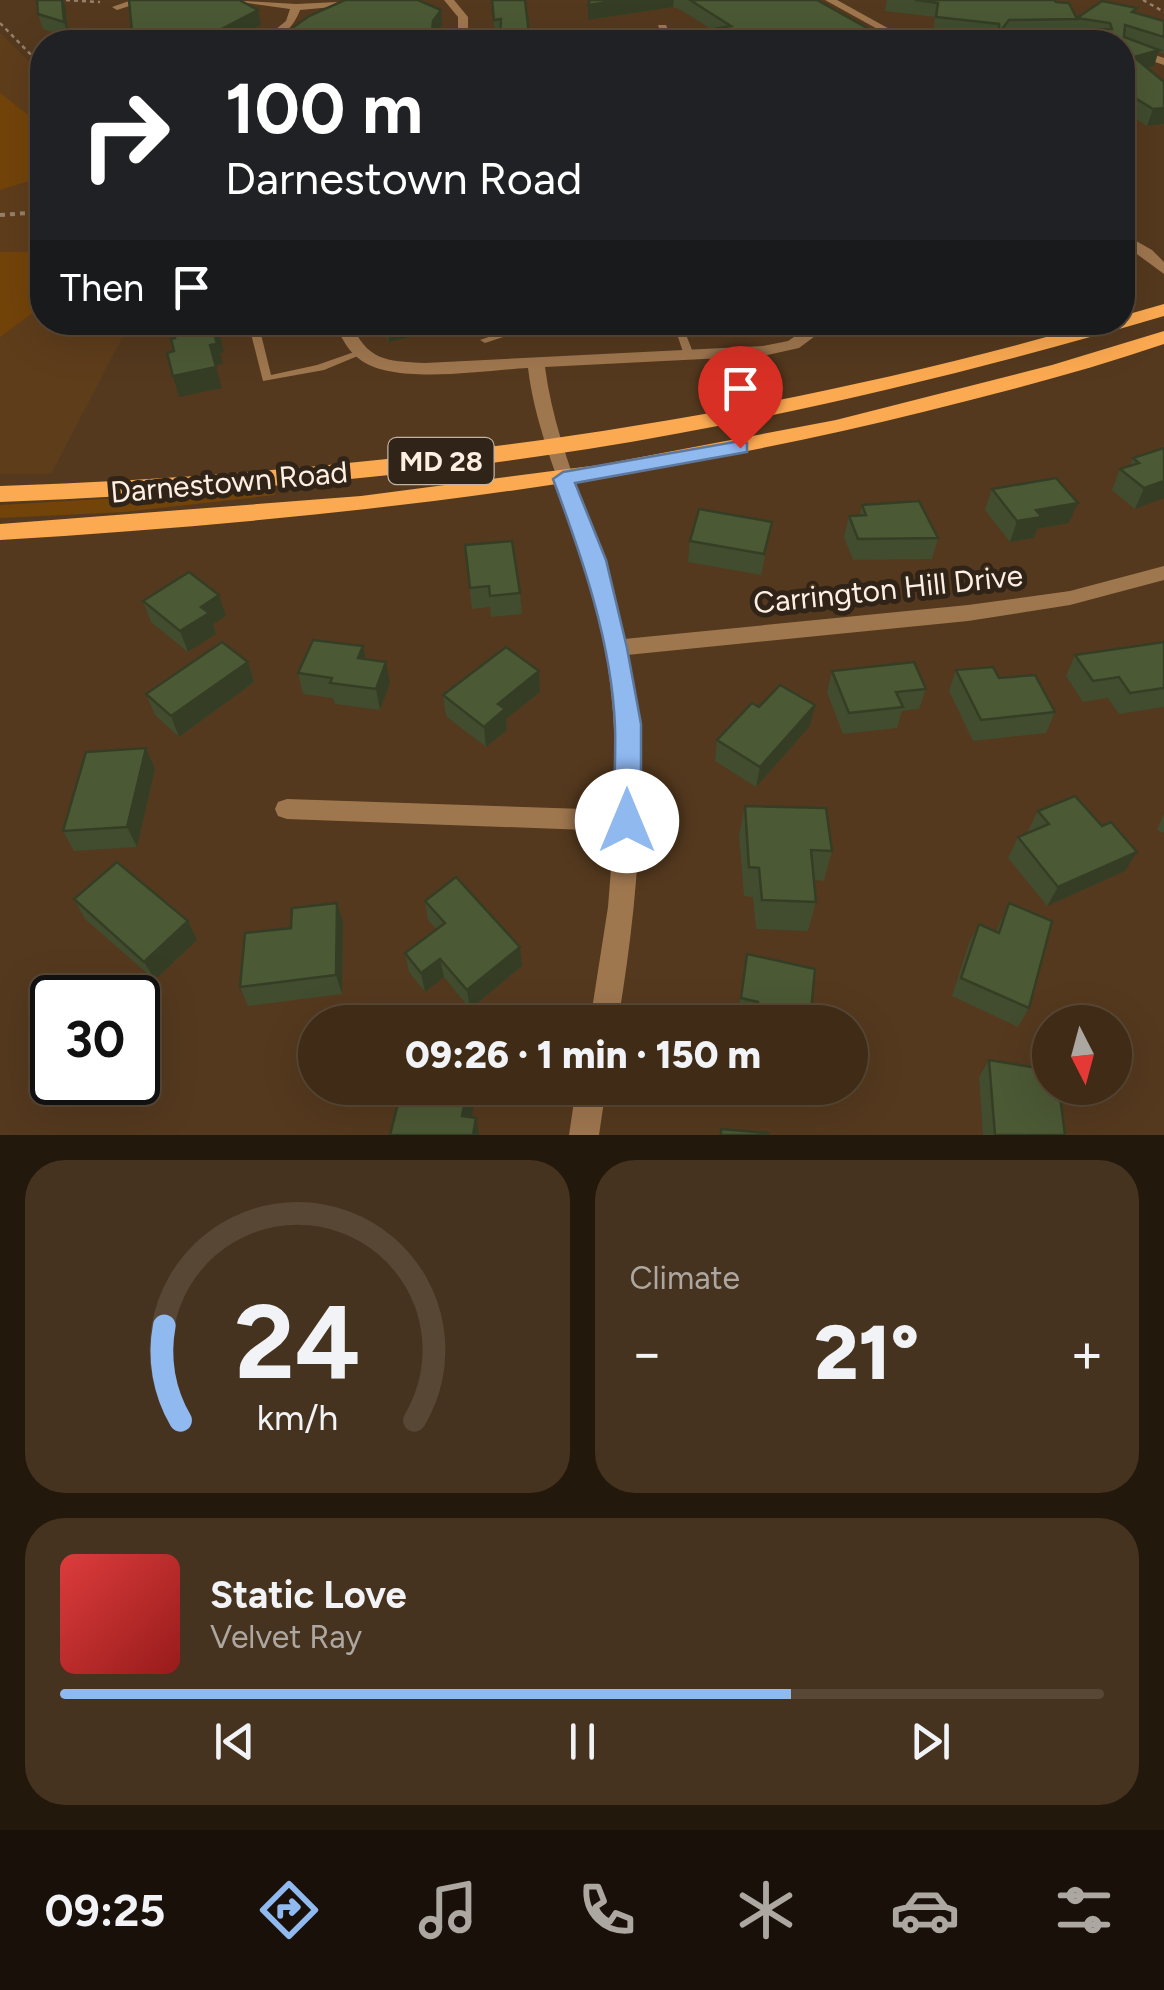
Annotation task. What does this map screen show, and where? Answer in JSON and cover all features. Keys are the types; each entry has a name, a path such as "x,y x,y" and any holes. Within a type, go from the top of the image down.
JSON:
{"main road":[{"name":"Darnestown Road","path":"1135,319 1164,310"},
{"name":"Darnestown Road","path":"0,494 218,483 551,448 770,408 987,362 1079,335"},
{"name":"Darnestown Road","path":"0,532 240,516 563,479 846,425 1050,372 1164,337"}],"street":[{"path":"117,7 144,0"},
{"path":"231,0 296,7 370,3"},
{"path":"449,0 463,18 463,30"},
{"path":"837,1 887,30"},
{"path":"281,30 291,22 296,7"},
{"path":"1135,52 1164,62"},
{"path":"1135,246 1164,270"},
{"path":"1147,253 1164,256"},
{"path":"347,335 352,347 370,360 392,366 536,364 763,351 793,345 808,335"},
{"path":"536,364 551,448 595,560 628,724 620,939 607,1005"},
{"name":"Carrington Hill Drive","path":"615,648 968,613 1070,598 1164,573"},
{"path":"288,810 627,821"},
{"path":"584,1135 588,1105"}],"lane":[{"path":"256,335 267,379 320,368 360,353"},
{"path":"484,340 501,335"},
{"path":"682,335 690,354"}],"path":[{"path":"66,0 117,7"},
{"path":"1143,0 1164,12"},
{"path":"0,23 30,54"},
{"path":"0,215 30,213"}],"shaded area":[{"path":"0,33 30,62 30,335 124,335 51,474 0,474"},
{"path":"0,93 30,117 30,181 0,190"},
{"path":"0,252 30,252 30,315 0,337"},
{"path":"274,489 275,495 124,512 0,518 0,505"}],"building":[{"path":"37,0 62,0 64,22 38,14"},
{"path":"129,0 239,0 258,10 220,30 132,30"},
{"path":"345,0 418,0 441,10 432,30 290,30 309,16"},
{"path":"492,0 525,0 529,30 501,30 501,19 494,20"},
{"path":"590,0 621,0 588,5"},
{"path":"690,0 817,0 871,30 714,29 731,26"},
{"path":"915,0 1054,0 1069,3 1077,19 1009,20 1002,29 1010,30 1000,30 999,24 936,17 938,3"},
{"path":"1102,1 1137,8 1132,12 1164,21 1164,37 1125,25 1125,30 1029,30 1112,29 1110,23 1077,18"},
{"path":"1135,41 1159,50 1135,57"},
{"path":"1135,58 1164,82 1164,108 1153,109 1135,98"},
{"path":"174,335 215,335 217,344 210,345 216,367 173,376 167,353 174,351 171,339"},
{"path":"1164,448 1164,481 1144,488 1120,469 1139,463 1133,458"},
{"path":"1056,478 1078,503 1036,510 1042,517 1017,521 992,489"},
{"path":"919,501 938,538 858,539 849,516 866,515 862,505"},
{"path":"699,509 772,522 764,554 690,541"},
{"path":"512,541 520,593 490,596 489,586 470,588 465,545"},
{"path":"189,572 219,595 201,607 209,613 180,631 143,601"},
{"path":"313,640 363,646 358,658 386,662 376,689 330,683 332,678 298,673"},
{"path":"222,642 248,662 171,716 146,694"},
{"path":"1164,642 1164,688 1130,693 1119,677 1093,681 1075,655"},
{"path":"506,647 539,671 498,704 505,709 484,727 443,695"},
{"path":"914,662 926,689 896,692 903,707 849,713 832,671"},
{"path":"993,667 999,678 1035,675 1055,712 981,720 956,670"},
{"path":"780,685 815,705 760,767 717,740 752,703 759,707"},
{"path":"146,748 127,827 63,831 86,752"},
{"path":"1075,796 1102,826 1111,822 1137,852 1058,887 1018,837 1049,824 1038,811"},
{"path":"745,806 826,808 832,851 811,850 816,902 762,900 759,868 749,867"},
{"path":"117,862 188,921 144,962 74,899"},
{"path":"456,877 520,947 467,990 440,959 421,973 405,953 445,923 425,901"},
{"path":"337,903 336,975 240,987 245,933 291,928 292,908"},
{"path":"1009,903 1052,921 1029,1008 961,978 979,924 999,933"},
{"path":"747,954 815,969 812,1005 758,1005 741,998"},
{"path":"989,1060 1032,1067 1032,1105 1061,1105 1065,1135 995,1135"},
{"path":"398,1105 464,1105 462,1116 476,1118 473,1135 390,1135"},
{"path":"721,1129 768,1133 768,1135 721,1135"}],"route":[{"path":"627,821 628,724 615,648 595,560 563,479 740,448"}]}
